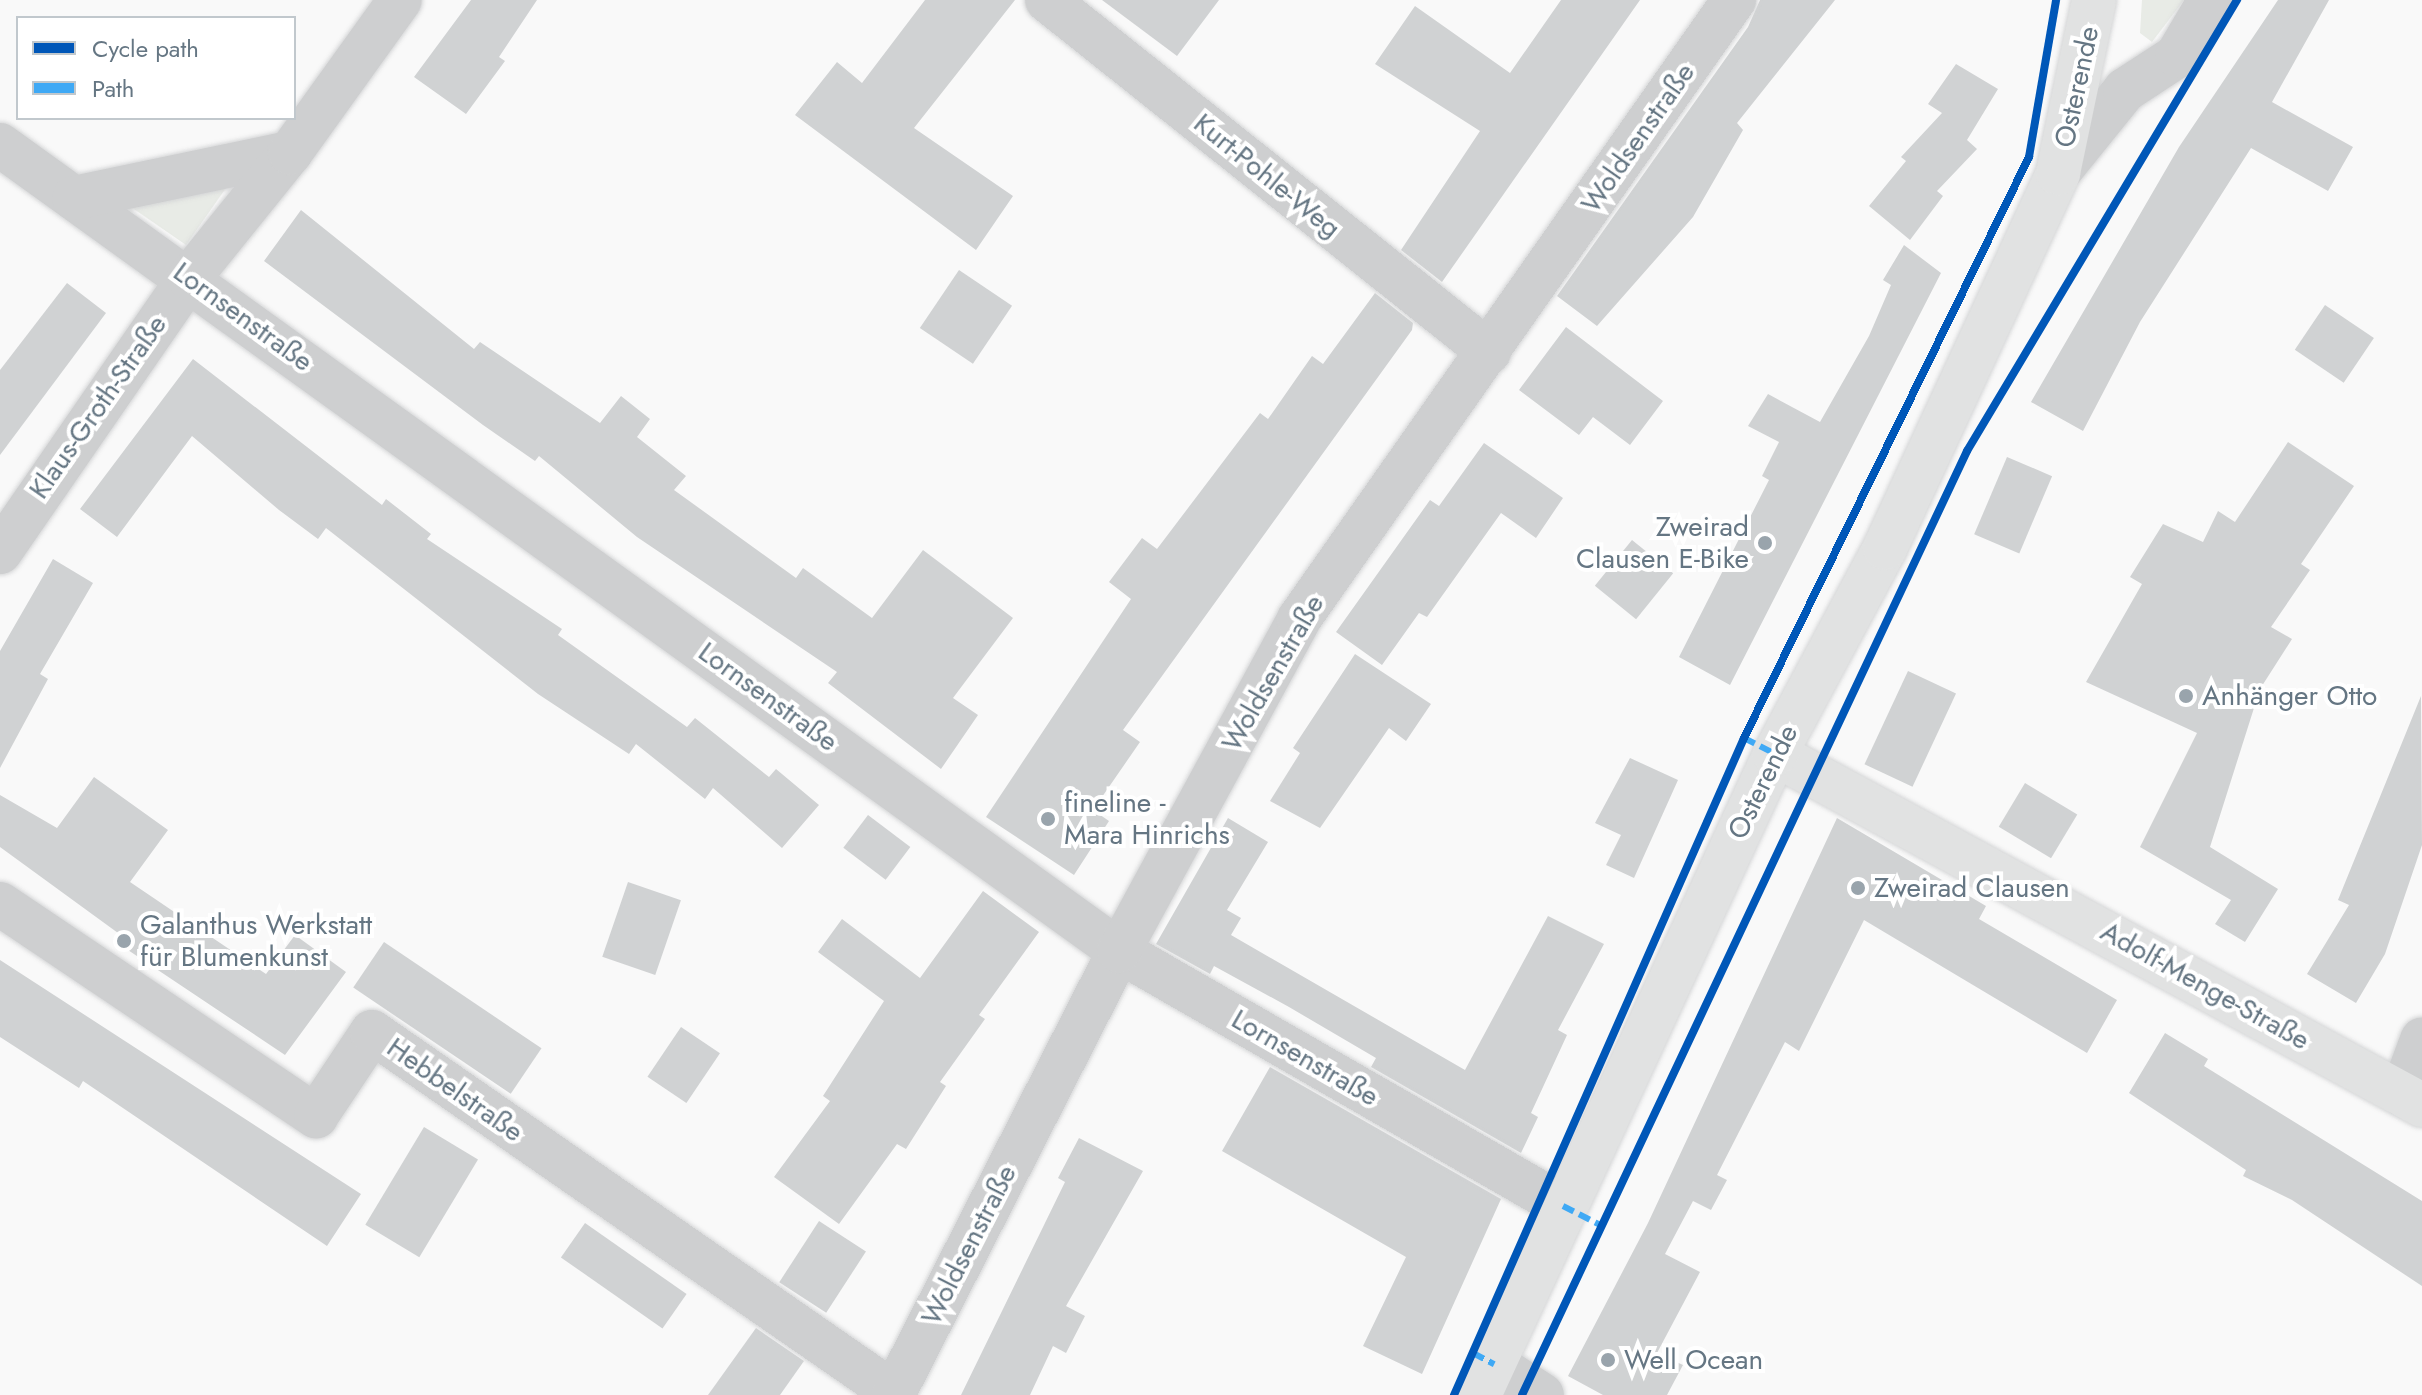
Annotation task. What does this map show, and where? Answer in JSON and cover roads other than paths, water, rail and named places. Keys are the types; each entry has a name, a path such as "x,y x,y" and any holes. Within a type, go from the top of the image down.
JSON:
{"main road":[{"name":"Osterende","path":"1487,1380 1563,1206 1775,754 1885,548 2058,173 2094,0"},
{"name":"Adolf-Menge-Straße","path":"1775,754 2412,1100"}],"street":[{"name":"Klaus-Groth-Straße","path":"0,552 189,278 290,153 400,0"},
{"name":"Kurt-Pohle-Weg","path":"1047,0 1489,352"},
{"name":"Woldsenstraße","path":"893,1394 1119,951 1299,619 1734,0"},
{"name":"Osterende","path":"2058,173 2125,90 2177,56 2210,0"},
{"name":"Lornsenstraße","path":"0,145 189,278 1119,951 1563,1206"},
{"path":"74,198 290,153"},
{"name":"Hebbelstraße","path":"0,904 316,1116 372,1032 893,1394"},
{"path":"2412,1100 2422,1040"},
{"path":"1487,1380 1542,1395"}],"place":[{"name":"Zweirad Clausen E-Bike","path":"1765,543"},
{"name":"Anhänger Otto","path":"2186,696"},
{"name":"fineline - Mara Hinrichs","path":"1048,819"},
{"name":"Zweirad Clausen","path":"1858,888"},
{"name":"Galanthus Werkstatt für Blumenkunst","path":"124,941"},
{"name":"Well Ocean","path":"1608,1360"}]}
